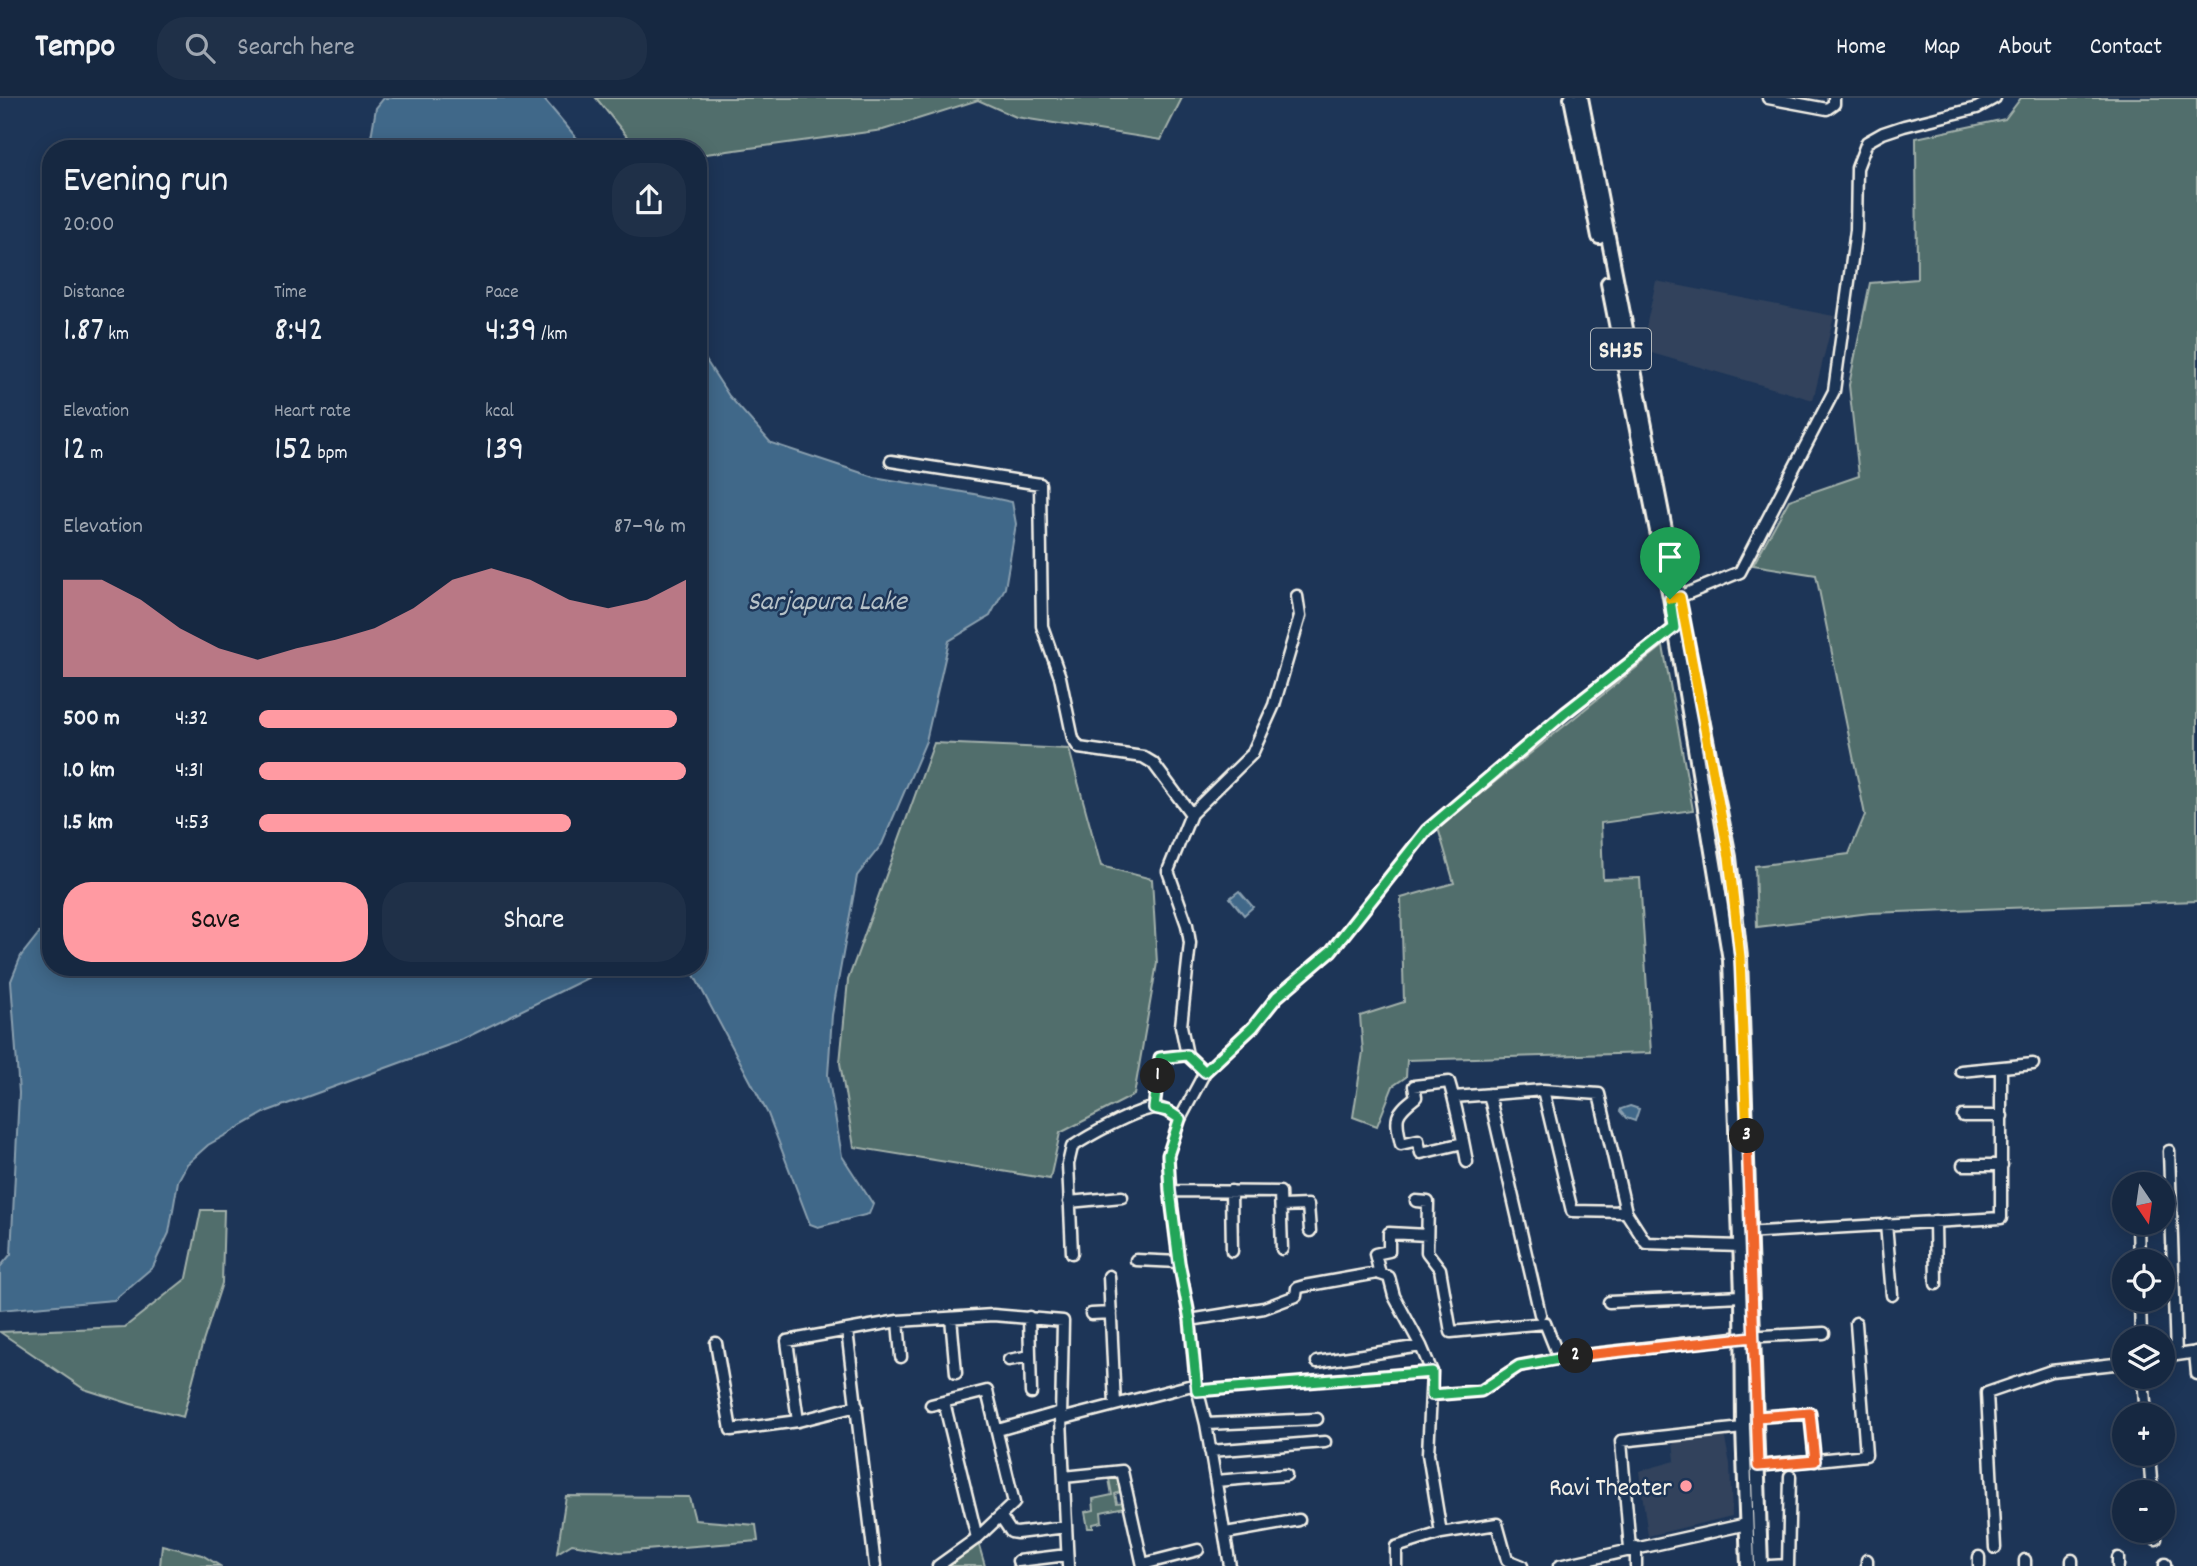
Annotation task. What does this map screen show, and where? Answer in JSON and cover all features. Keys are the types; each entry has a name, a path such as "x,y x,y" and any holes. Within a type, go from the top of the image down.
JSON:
{"main road":[{"name":"SH35","path":"1571,98 1675,598"},
{"name":"SH35","path":"1581,98 1675,598 1730,960 1748,1337 1743,1428 1761,1566"},
{"name":"SH35","path":"1743,1237 1742,1296 1757,1417 1758,1466 1747,1524 1748,1566"}],"street":[{"path":"1768,98 1827,109 1835,98"},
{"path":"1675,598 1740,572 1834,391 1856,230 1857,169 1867,142 1883,132 1977,108 1995,98"},
{"path":"891,461 1040,484 1042,626 1060,677 1073,739 1079,748 1143,757 1153,763 1191,814"},
{"path":"1205,1072 1187,1055 1181,1026 1190,943 1187,925 1168,871 1191,814 1252,754 1274,705 1300,616 1297,597"},
{"path":"1230,1566 1206,1424 1197,1388 1190,1320 1170,1191 1168,1155 1180,1119 1205,1072 1253,1027 1277,997 1331,951 1427,830 1565,713 1679,624"},
{"path":"1154,1108 1160,1058 1187,1055"},
{"path":"1961,1071 2033,1064"},
{"path":"1454,1097 1543,1090 1599,1094 1626,1212 1646,1243 2001,1218 2001,1068"},
{"path":"1463,1143 1421,1153 1418,1140 1401,1144 1396,1121 1399,1110 1416,1097 1414,1086 1449,1082 1454,1097 1467,1162"},
{"path":"1543,1090 1572,1211 1626,1212"},
{"path":"1489,1094 1540,1314"},
{"path":"1072,1253 1068,1164 1072,1147 1086,1137 1154,1108 1168,1111 1180,1119"},
{"path":"1963,1116 2002,1116"},
{"path":"2168,1172 2169,1151"},
{"path":"1963,1165 2002,1165"},
{"path":"1170,1191 1280,1192 1282,1249"},
{"path":"1230,1191 1233,1251"},
{"path":"1069,1202 1122,1197"},
{"path":"1416,1201 1428,1202 1427,1252 1440,1269 1451,1332 1545,1322 1559,1358"},
{"path":"1282,1206 1308,1205 1310,1231"},
{"path":"1936,1221 1936,1284"},
{"path":"1886,1224 1892,1295"},
{"path":"1380,1274 1375,1254 1389,1251 1389,1233 1427,1235"},
{"path":"1136,1260 1179,1262"},
{"path":"1190,1320 1264,1308 1296,1296 1297,1288 1304,1286 1380,1274 1389,1277 1394,1296 1432,1372 1428,1454 1441,1533"},
{"path":"1109,1276 1115,1405"},
{"path":"1609,1301 1742,1296"},
{"path":"2172,1312 2176,1355 2196,1352 2197,1374"},
{"path":"1091,1314 1111,1313"},
{"path":"798,1421 787,1341 898,1321 993,1315 1063,1321 1061,1416 1068,1561 1018,1561"},
{"path":"1030,1317 1031,1393"},
{"path":"951,1318 956,1373"},
{"path":"898,1321 901,1357"},
{"path":"1758,1466 1866,1455 1856,1323"},
{"path":"847,1330 875,1566"},
{"path":"1432,1395 1481,1391 1519,1366 1559,1358 1748,1337 1824,1332"},
{"path":"716,1343 731,1430 798,1421 857,1406"},
{"path":"1317,1362 1421,1346"},
{"path":"1009,1360 1030,1356"},
{"path":"1995,1548 1987,1393 2051,1371 2112,1364"},
{"path":"998,1430 1197,1388 1432,1372"},
{"path":"931,1405 987,1391 1014,1503 977,1538 938,1566"},
{"path":"944,1402 977,1538"},
{"path":"1757,1417 1810,1413 1815,1461"},
{"path":"1206,1424 1317,1419"},
{"path":"1636,1566 1621,1441 1743,1428"},
{"path":"1209,1451 1325,1442"},
{"path":"1064,1477 1122,1471 1143,1565 1167,1562 1198,1550"},
{"path":"1216,1481 1286,1475"},
{"path":"1770,1566 1788,1566 1790,1476"},
{"path":"1000,1517 1011,1532 1017,1533 1066,1527"},
{"path":"1226,1533 1299,1520"},
{"path":"1396,1566 1396,1547 1441,1533 1497,1524 1507,1560 1522,1566"},
{"path":"1559,1566 1747,1524"}],"shaded area":[{"path":"1656,281 1834,316 1813,400 1641,350"},
{"name":"Ravi Theater","path":"1724,1434 1730,1464 1732,1516 1648,1536 1639,1471 1675,1461 1673,1441"}],"green space":[{"path":"596,98 1182,98 1161,140 1016,117 978,100 883,130 707,154 707,140 630,140"},
{"path":"2021,98 2197,98 2197,901 1870,913 1757,927 1755,866 1849,854 1865,815 1816,575 1753,565 1789,500 1859,476 1849,385 1870,283 1917,279 1916,138 2005,119"},
{"path":"1663,646 1693,810 1601,823 1603,879 1640,878 1651,1053 1407,1060 1406,1077 1393,1086 1377,1126 1353,1117 1363,1052 1360,1016 1404,1002 1401,898 1454,883 1438,828"},
{"path":"934,743 1069,749 1101,866 1152,879 1157,963 1134,1095 1060,1133 1050,1179 854,1147 840,1063 848,980"},
{"path":"201,1210 224,1210 222,1283 183,1417 84,1389 0,1332 125,1327 187,1278"},
{"path":"1119,1478 1122,1491 1115,1494 1117,1503 1124,1502 1125,1507 1101,1512 1102,1522 1088,1528 1085,1512 1094,1510 1093,1499 1112,1495 1109,1479"},
{"path":"566,1496 689,1497 695,1520 756,1525 758,1541 620,1552 572,1544 557,1553"},
{"path":"978,1542 985,1566 947,1566 972,1550"},
{"path":"162,1545 202,1555 220,1566 160,1566"}],"water":[{"path":"384,98 543,98 578,140 371,140 376,108"},
{"name":"Sarjapura Lake","path":"707,362 729,396 771,443 874,477 1012,502 1016,524 1005,588 990,616 949,641 926,741 882,844 857,876 832,1015 828,1075 842,1156 873,1204 869,1214 818,1227 810,1224 768,1114 695,976 707,976"},
{"path":"1239,891 1253,907 1244,915 1230,898"},
{"path":"42,929 42,976 592,976 457,1042 268,1111 208,1145 187,1164 178,1181 169,1233 153,1267 114,1300 0,1310 0,1267 11,1254 19,1093 11,981 21,956"},
{"path":"1630,1106 1639,1109 1635,1121 1626,1118 1620,1111"}],"place":[{"name":"Ravi Theater","path":"1686,1486"}],"route":[{"path":"1670,599 1674,628 1565,713 1427,830 1331,951 1277,997 1253,1027 1205,1072 1187,1055 1160,1058 1154,1108 1168,1111 1180,1119 1168,1155 1170,1191 1190,1320 1197,1391 1432,1372 1432,1395 1481,1391 1519,1366 1559,1358 1753,1337 1757,1417 1810,1413 1815,1461 1758,1466 1753,1337 1740,957 1729,857 1680,597 1670,599"}]}
